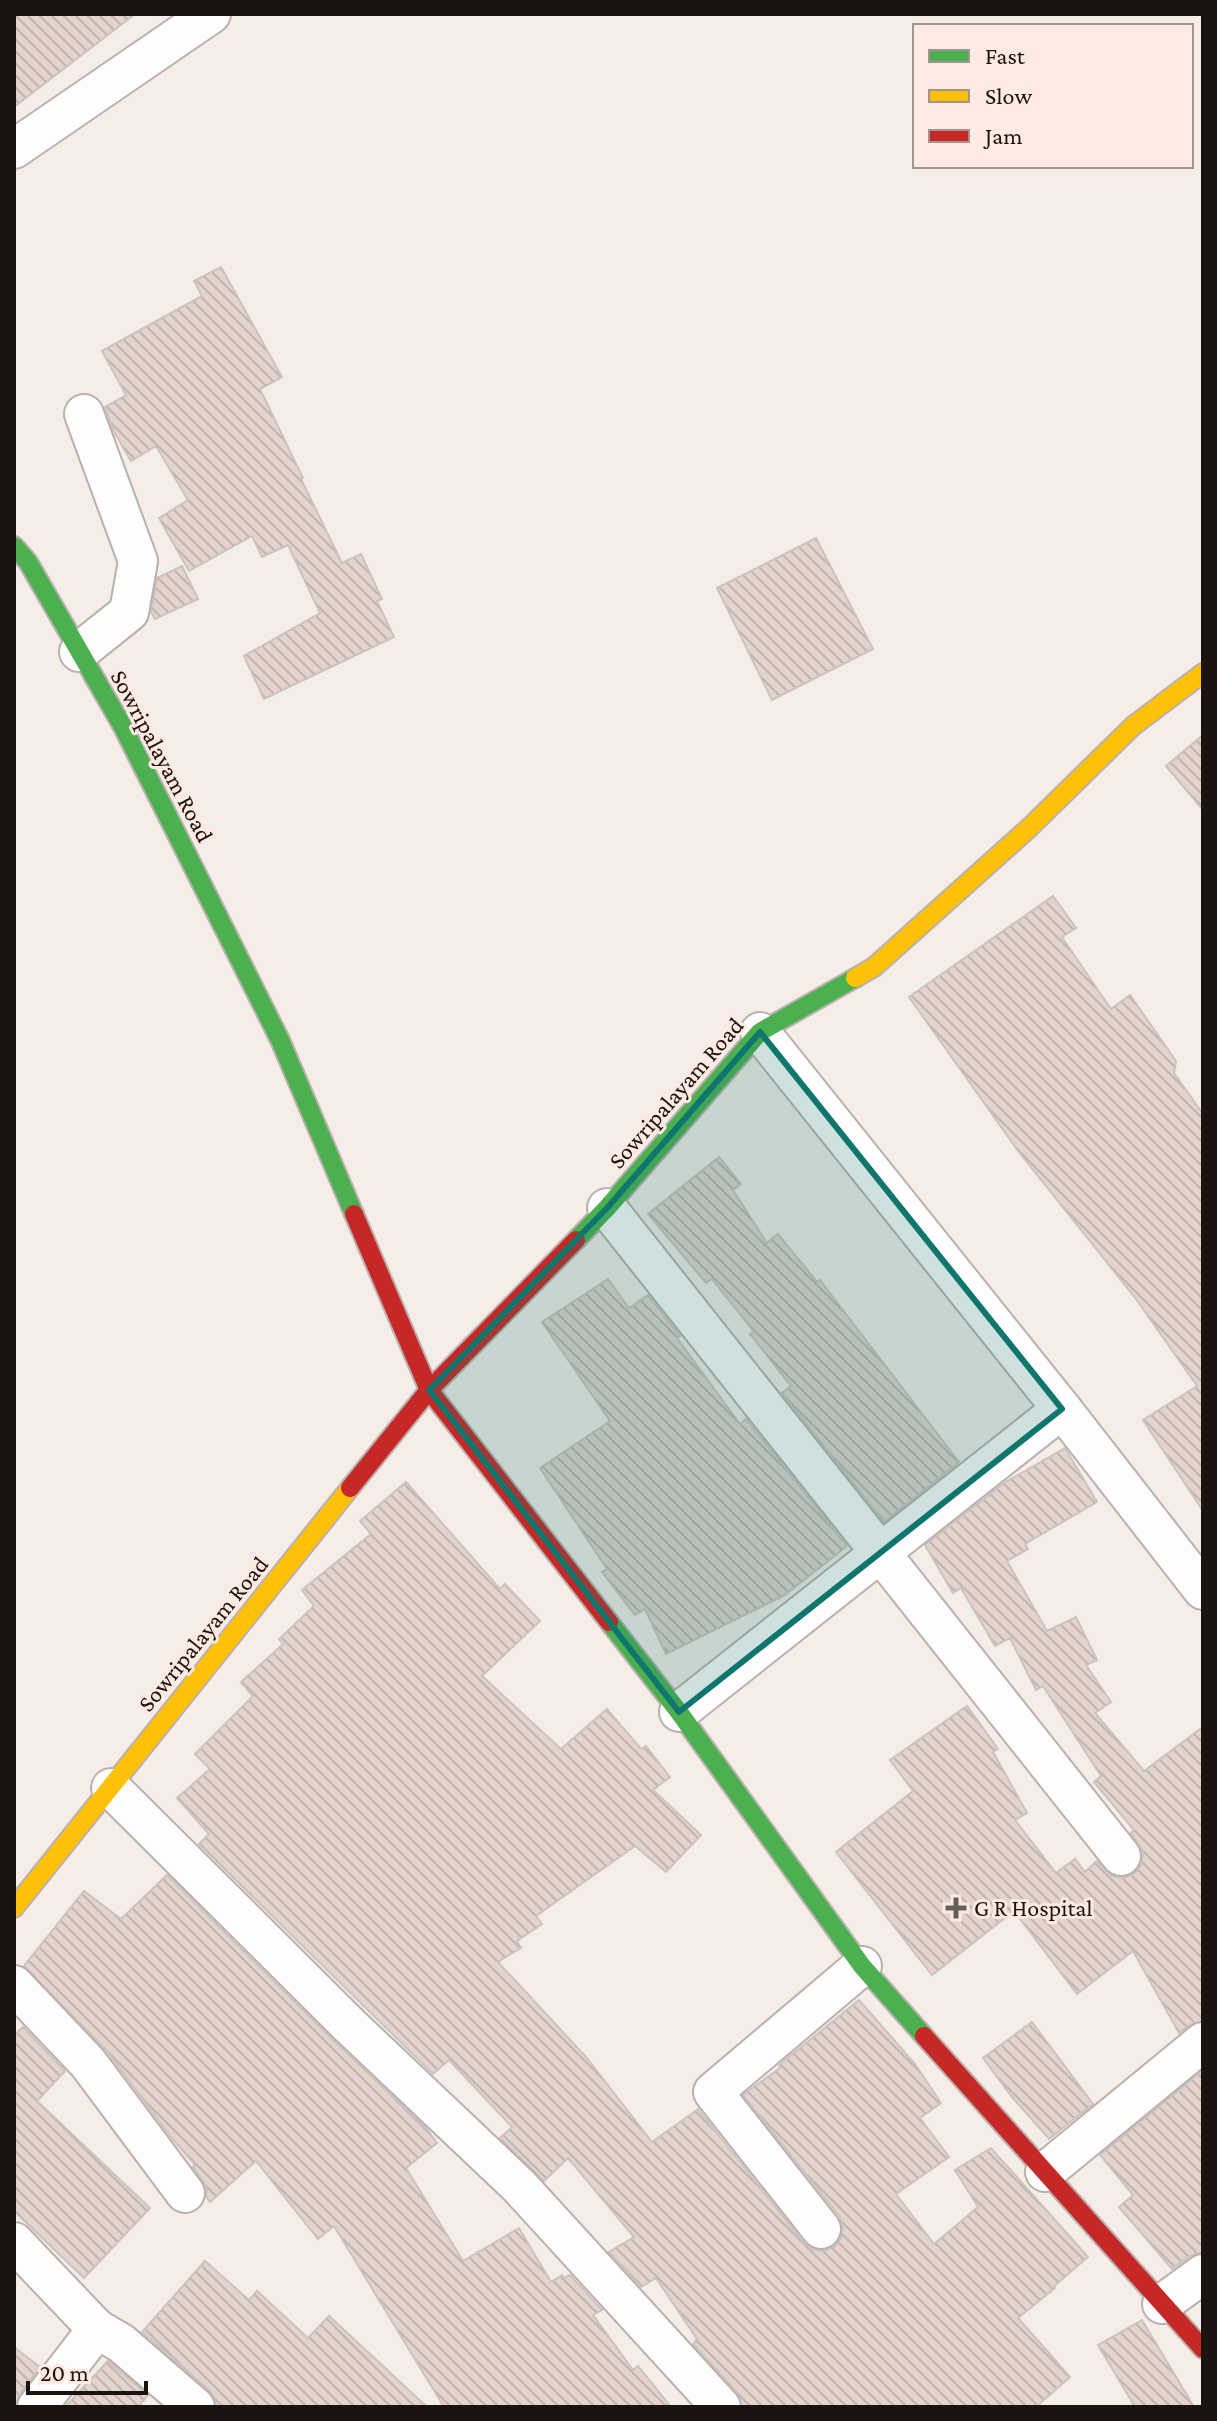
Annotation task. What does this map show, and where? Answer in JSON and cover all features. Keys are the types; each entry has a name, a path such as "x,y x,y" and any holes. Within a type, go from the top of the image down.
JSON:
{"street":[{"path":"14,149 211,14"},
{"path":"79,652 129,612 138,561 84,414"},
{"name":"Sowripalayam Road","path":"14,546 28,562 123,727 280,1040 429,1390"},
{"name":"Sowripalayam Road","path":"14,1908 429,1390 607,1208 760,1032 874,967 1029,828 1133,726 1203,673"},
{"path":"760,1032 1203,1590"},
{"path":"607,1208 1121,1856"},
{"path":"429,1390 679,1712 862,1966 1203,2349"},
{"path":"679,1712 1062,1409"},
{"path":"111,1788 349,2025 519,2186 721,2407"},
{"path":"821,2229 713,2092 862,1966"},
{"path":"14,1985 88,2063 185,2193"},
{"path":"1045,2172 1203,2042"},
{"path":"14,2242 97,2329 121,2343 195,2407"},
{"path":"1162,2304 1203,2274"},
{"path":"37,2407 97,2329"}],"highlighted area":[{"path":"760,1032 1062,1409 679,1712 429,1390 607,1208"}],"building":[{"path":"14,14 135,14 14,107"},
{"path":"221,267 282,377 260,389 301,479 342,563 361,554 382,599 377,601 394,637 264,699 244,656 320,613 288,545 262,557 252,536 189,571 159,518 188,500 156,446 131,461 113,430 105,407 126,395 102,351 202,296 194,281"},
{"path":"816,538 873,649 772,700 717,588"},
{"path":"182,566 198,599 155,619 151,612 157,578"},
{"path":"1203,735 1203,810 1166,766"},
{"path":"1053,896 1076,928 1062,937 1111,1009 1130,995 1176,1061 1174,1073 1203,1114 1203,1511 1143,1420 1197,1386 1136,1299 1018,1151 909,997"},
{"path":"719,1157 741,1184 733,1190 767,1243 778,1234 817,1282 820,1280 959,1462 884,1522 782,1393 791,1386 750,1334 754,1332 712,1279 706,1283 648,1214"},
{"path":"608,1279 629,1308 648,1295 740,1424 746,1419 847,1546 785,1595 666,1654 645,1609 635,1615 602,1572 607,1569 540,1468 610,1421 542,1322"},
{"path":"1065,1448 1097,1502 1025,1544 1028,1549 1007,1561 1047,1631 1076,1617 1097,1660 1086,1665 1111,1702 1095,1713 1144,1771 1203,1727 1203,2021 1179,2033 1133,1951 1077,1994 1014,1911 932,1975 836,1852 913,1791 890,1760 967,1706 998,1749 993,1752 1027,1813 1015,1820 1056,1873 1075,1859 1085,1872 1097,1861 1112,1876 1123,1878 1134,1874 1141,1865 1143,1852 1131,1833 1134,1830 1094,1782 1101,1776 1043,1686 1036,1690 1010,1638 995,1646 961,1588 953,1593 925,1545 1004,1483"},
{"path":"406,1482 500,1589 505,1584 540,1621 482,1676 561,1749 607,1709 641,1749 646,1746 670,1777 653,1790 701,1835 666,1872 635,1846 536,1916 542,1924 517,1941 521,1948 498,1962 586,2057 652,2142 698,2109 804,2243 812,2249 823,2251 834,2247 841,2238 843,2227 839,2216 743,2095 781,2067 779,2065 859,2000 915,2064 941,2103 920,2118 949,2157 896,2194 934,2244 978,2207 955,2170 991,2148 1088,2257 1018,2318 1070,2377 1036,2407 742,2407 737,2392 693,2344 697,2339 656,2278 641,2287 609,2252 634,2237 568,2158 544,2181 500,2138 512,2127 449,2060 433,2074 199,1844 209,1834 177,1798 210,1769 195,1754 253,1696 241,1682 283,1644 279,1639 314,1606 302,1590 371,1534 360,1521"},
{"path":"167,1875 426,2128 437,2143 406,2168 463,2261 519,2228 551,2282 562,2275 564,2278 570,2275 602,2310 593,2315 633,2370 638,2366 671,2407 444,2407 334,2226 318,2239 256,2161 210,2202 203,2181 193,2167 195,2165 106,2050 24,1966 84,1891 121,1919"},
{"path":"1032,2022 1093,2104 1049,2139 983,2058"},
{"path":"23,2027 65,2071 37,2101 150,2208 84,2278 14,2211 14,2036"},
{"path":"1203,2070 1203,2252 1190,2256 1172,2269 1119,2207 1133,2195 1100,2155"},
{"path":"205,2261 249,2300 257,2291 308,2338 329,2316 427,2407 216,2407 209,2390 142,2332"},
{"path":"1142,2320 1194,2407 1135,2407 1098,2345"},
{"path":"14,2347 40,2367 20,2394 15,2407"},
{"path":"108,2361 148,2395 138,2407 65,2407"}],"traffic: fast":[{"path":"14,546 28,562 123,727 280,1040 354,1214"},
{"path":"576,1240 760,1032 855,978"},
{"path":"609,1622 679,1712 862,1966 924,2036"}],"traffic: slow":[{"path":"855,978 874,967 1029,828 1133,726 1203,673"},
{"path":"14,1908 350,1488"}],"traffic: jam":[{"path":"354,1214 429,1390 609,1622"},
{"path":"350,1488 429,1390 576,1240"},
{"path":"924,2036 1203,2349"}],"place":[{"name":"G R Hospital","path":"956,1908"}]}
